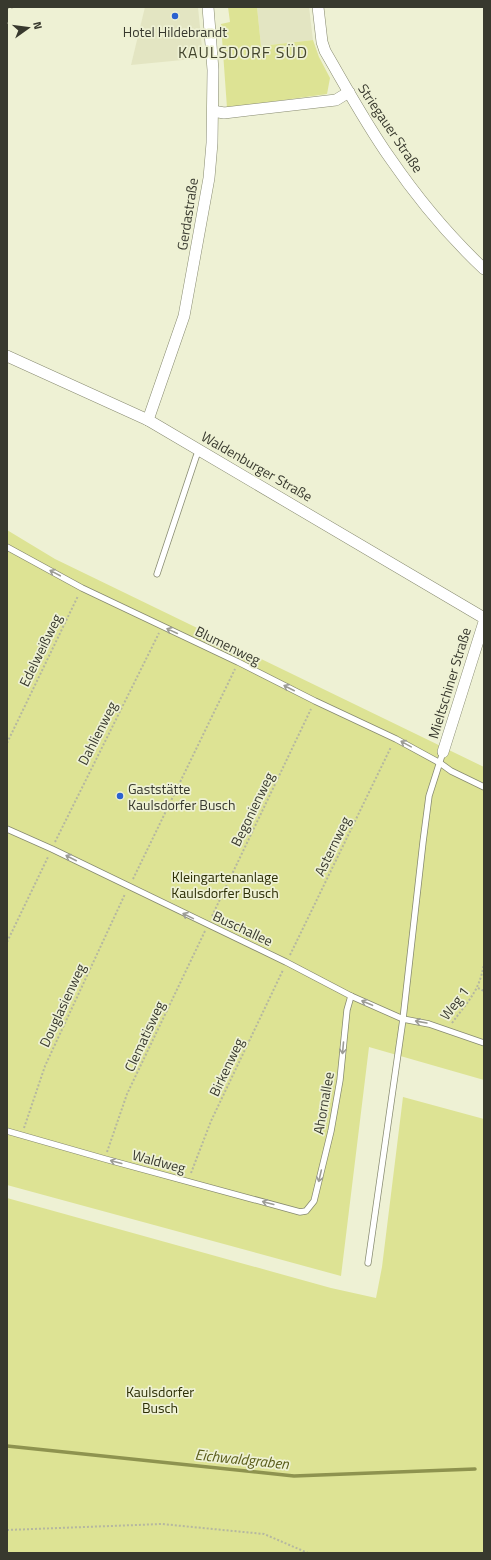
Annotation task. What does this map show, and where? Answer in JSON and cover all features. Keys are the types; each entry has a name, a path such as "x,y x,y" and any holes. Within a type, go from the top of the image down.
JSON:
{"street":[{"name":"Gerdastraße","path":"148,420 184,316 208,178 213,111 213,70 208,7"},
{"name":"Striegauer Straße","path":"318,7 322,42 325,51 390,158 454,238 484,269"},
{"path":"213,111 224,113 336,100 349,92"},
{"name":"Waldenburger Straße","path":"7,356 148,420 484,618"},
{"name":"Mieltschiner Straße","path":"444,752 484,622"}],"lane":[{"path":"157,574 199,450"},
{"name":"Blumenweg","path":"7,547 82,588 396,739 440,763 451,771 484,787"},
{"path":"368,1263 403,1019 429,796 444,752"},
{"name":"Buschallee","path":"7,829 52,849 286,962 351,996 403,1019 429,1024 484,1043"},
{"name":"Ahornallee","path":"306,1210 314,1201 331,1131 340,1080 347,1010 351,996"},
{"name":"Waldweg","path":"7,1131 300,1212 306,1210"}],"path":[{"path":"7,8 16,7"},
{"name":"Edelweißweg","path":"7,743 82,588"},
{"name":"Dahlienweg","path":"7,942 59,832 162,627"},
{"name":"Douglasienweg","path":"22,1135 45,1066 129,887 238,662"},
{"name":"Begonienweg","path":"208,925 315,701"},
{"name":"Asternweg","path":"286,962 385,758 396,739"},
{"name":"Clematisweg","path":"105,1159 127,1094 208,925"},
{"name":"Birkenweg","path":"189,1182 211,1121 286,962"},
{"name":"Weg 1","path":"446,1030 478,988 484,964"},
{"path":"478,988 484,991"},
{"path":"7,1530 162,1524 264,1534 308,1553"}],"shaded area":[{"path":"145,7 198,7 203,58 131,65"},
{"path":"257,7 309,7 313,40 261,46"}],"green space":[{"path":"228,7 257,7 261,46 313,40 319,57 330,78 327,94 227,108 221,24 230,22"},
{"name":"Kleingartenanlage Kaulsdorfer Busch","path":"7,530 55,559 484,767 484,1080 369,1047 341,1276 7,1185"},
{"name":"Kaulsdorfer Busch","path":"403,1097 484,1119 484,1553 7,1553 7,1198 331,1288 376,1298 382,1267"}],"waterway":[{"name":"Eichwaldgraben","path":"7,1446 294,1476 475,1469"}],"place":[{"name":"Hotel Hildebrandt","path":"175,16"},
{"name":"Gaststätte Kaulsdorfer Busch","path":"120,796"}],"district":[{"name":"KAULSDORF SÜD","path":"243,52"}]}
